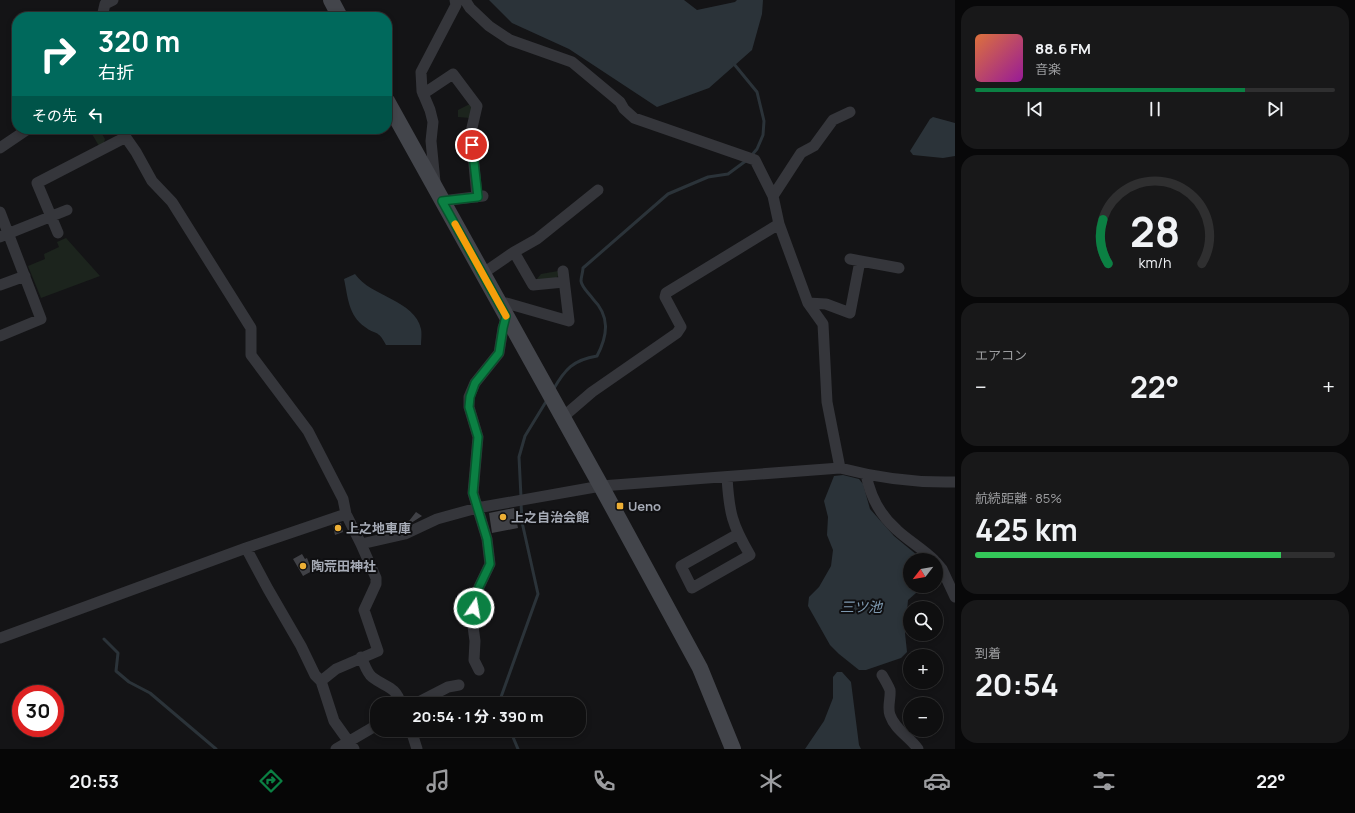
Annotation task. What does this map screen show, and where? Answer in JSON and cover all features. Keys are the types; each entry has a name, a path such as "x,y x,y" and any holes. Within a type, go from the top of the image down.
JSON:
{"street":[{"path":"331,0 337,12"},
{"path":"439,195 431,141 433,122 430,110 423,94 420,80 421,72 456,6 455,0"},
{"path":"465,0 470,8 489,26 510,40 572,62 620,102 624,109 634,118 755,160 773,196 779,224 808,303 822,324 827,402 840,468"},
{"path":"103,12 105,4 109,1"},
{"path":"423,94 453,74 477,106 471,132 481,196 439,195"},
{"path":"392,111 601,486 700,668 733,749"},
{"path":"773,196 801,153 814,146 833,120 850,112"},
{"path":"0,148 21,134"},
{"path":"58,233 37,183 120,134"},
{"path":"123,134 136,152 152,181 172,202 251,328 251,355 308,431 343,499 346,514 376,578 376,584 364,607 364,615 378,651 336,669 321,681"},
{"path":"482,274 514,252 537,239 598,190"},
{"path":"4,235 67,210"},
{"path":"0,212 4,235 25,276 41,319 0,336"},
{"path":"563,418 592,392 677,333 681,327 664,297 666,293 779,224"},
{"path":"479,670 474,660 475,641 472,619 479,587 490,564 487,539 473,493 478,437 469,407 470,397 475,383 499,353 503,328 503,311 506,303 569,321 564,277 533,285 514,252"},
{"path":"808,303 826,304 850,313 855,260 899,268"},
{"path":"0,285 25,276"},
{"path":"361,544 405,534 437,519 477,508 601,486 840,468 908,481 955,482"},
{"path":"866,474 868,488 884,516 897,530 925,553"},
{"path":"727,477 729,509 738,534 750,556 692,588 681,566 738,534"},
{"path":"0,638 246,548 346,514"},
{"path":"246,548 301,646 315,675 321,681 334,721 351,745"},
{"path":"943,571 955,597"},
{"path":"361,657 371,676 394,689 398,697"},
{"path":"882,675 890,690 888,705 890,716 903,736 918,749"},
{"path":"428,697 448,687 459,685"},
{"path":"336,749 351,745 370,730"},
{"path":"413,737 417,749"}],"shaded area":[{"path":"470,104 473,108 470,118 458,117 458,110"},
{"path":"92,134 102,134 105,139 104,143 99,146"},
{"path":"66,238 100,276 41,298 28,266 45,259 44,254 59,247 57,242"},
{"path":"558,271 558,276 555,279 536,280 541,274"}],"water":[{"path":"489,0 684,0 697,10 735,2 737,0 763,0 762,14 752,50 709,88 657,107 569,49 512,23"},
{"path":"933,117 955,123 955,156 943,158 913,155 910,151 930,119"},
{"path":"355,274 362,282 410,311 417,319 421,329 421,345 386,345 378,334 359,322 352,311 344,279"},
{"name":"三ツ池","path":"843,475 859,479 863,484 870,509 894,536 915,553 903,553 903,593 916,593 908,601 903,601 903,641 906,641 907,649 903,649 903,656 901,658 866,670 859,670 830,645 808,606 809,597 819,587 831,566 833,550 827,535 828,517 824,501 834,476"},
{"path":"837,672 842,672 851,682 859,745 861,749 805,749 824,721 833,698 833,677"}],"building":[{"name":"上之自治会館","path":"514,508 518,528 492,533 489,513"},
{"path":"416,512 422,516 411,523 409,521"},
{"name":"上之地車庫","path":"341,523 343,532 335,535 333,526"},
{"path":"302,554 305,559 307,558 312,571 303,576 293,559"}],"waterway":[{"path":"734,64 757,92 764,121 763,135 757,149 751,156"},
{"path":"553,390 570,367 582,360 597,356 605,333 605,319 599,305 582,284 581,279 583,268 668,194 708,177 728,174 747,160"},
{"path":"521,497 519,457 525,436 547,400"},
{"path":"501,697 538,594 522,522 521,503"},
{"path":"104,639 118,653 116,671 129,682 150,693 216,749"},
{"path":"513,737 518,749"}],"slow traffic":[{"path":"455,224 506,316"}],"place":[{"name":"Ueno","path":"620,506"},
{"name":"上之自治会館","path":"503,517"},
{"name":"上之地車庫","path":"338,528"},
{"name":"陶荒田神社","path":"303,566"}],"route":[{"path":"472,145 478,197 442,201 506,316 499,353 495,360 475,383 470,397 469,407 476,424 478,437 478,453 473,493 487,539 490,564 479,587 474,608"}]}
